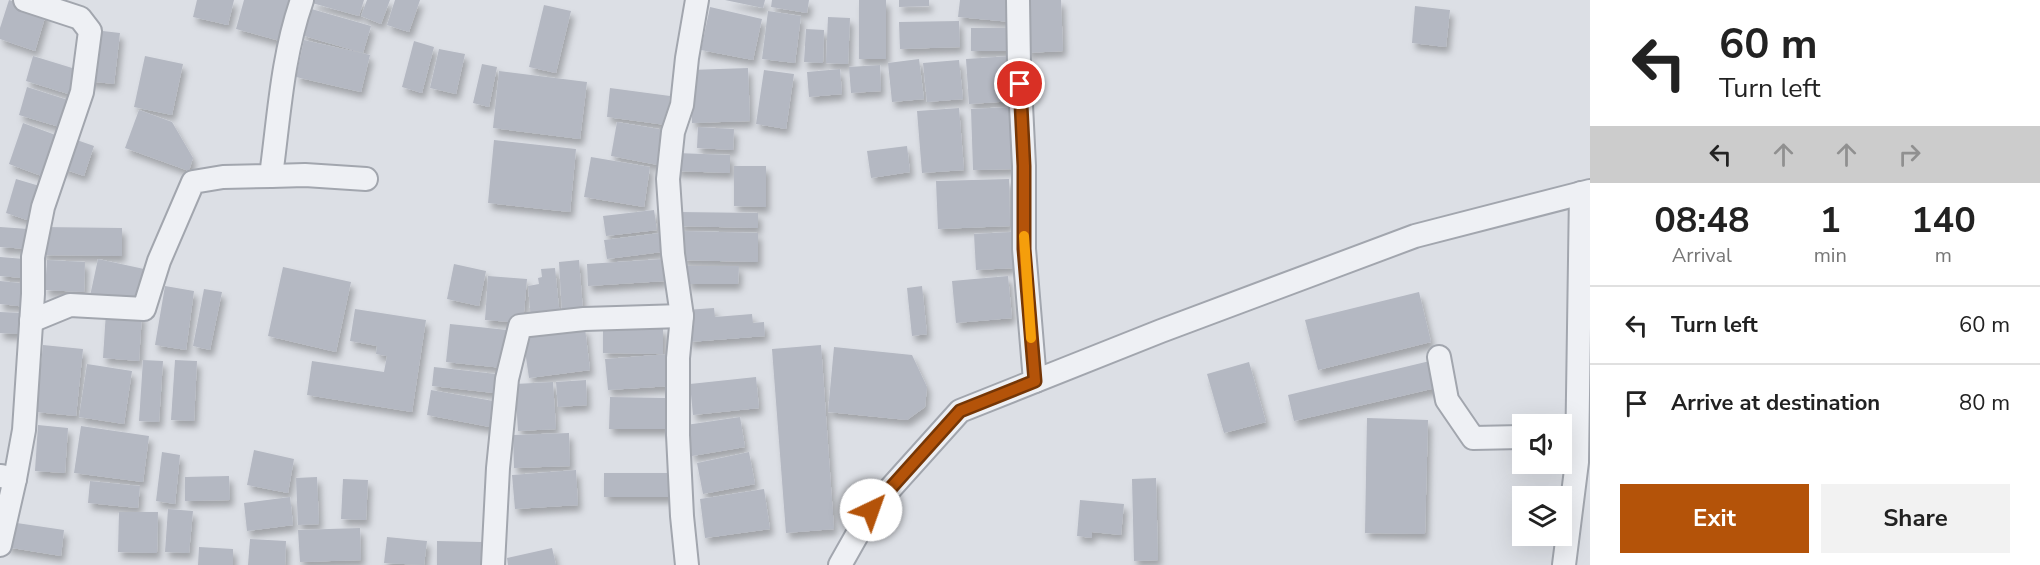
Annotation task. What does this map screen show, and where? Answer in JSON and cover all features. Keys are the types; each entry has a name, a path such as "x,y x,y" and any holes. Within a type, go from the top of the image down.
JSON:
{"street":[{"path":"0,545 7,477 24,430 32,321 33,257 43,207 82,92 90,31 80,18 25,0"},
{"path":"271,176 284,72 293,25 302,0"},
{"path":"687,565 678,435 678,358 682,316 673,254 668,179 673,132 682,105 697,0"},
{"path":"1018,0 1024,166 1024,249 1035,381"},
{"path":"32,321 70,305 144,309 159,261 193,182 223,177 305,175 366,179"},
{"path":"848,562 871,510 960,411 1161,331 1415,236 1586,192 1570,414"},
{"path":"493,565 498,468 507,379 520,326 584,319 682,316"},
{"path":"1439,357 1447,400 1473,438 1512,437"},
{"path":"1564,565 1577,462 1572,440"}],"building":[{"path":"9,0 47,11 35,51 0,39 0,28"},
{"path":"197,0 234,0 228,25 193,17"},
{"path":"244,0 292,0 280,41 236,29"},
{"path":"313,0 364,0 359,16 312,3"},
{"path":"367,0 390,0 381,24 361,16"},
{"path":"395,0 420,0 409,32 387,25"},
{"path":"725,0 765,0 763,8"},
{"path":"772,0 809,0 807,13 771,7"},
{"path":"859,0 886,0 886,59 859,59"},
{"path":"899,0 929,0 929,6 899,7"},
{"path":"960,0 1013,0 1011,22 958,17"},
{"path":"1024,0 1061,0 1063,51 1026,53"},
{"path":"544,5 571,11 556,73 529,67"},
{"path":"1415,6 1450,10 1446,47 1412,43"},
{"path":"710,7 762,19 753,60 701,50"},
{"path":"308,8 371,26 363,53 301,35"},
{"path":"768,11 801,16 795,63 762,59"},
{"path":"828,17 850,18 848,64 826,63"},
{"path":"959,21 960,47 900,49 899,22"},
{"path":"971,28 1010,28 1010,51 971,51"},
{"path":"806,29 824,30 823,63 804,62"},
{"path":"94,30 120,33 114,84 87,81"},
{"path":"304,40 370,55 361,92 296,77"},
{"path":"414,41 434,47 422,93 402,87"},
{"path":"439,49 465,54 456,94 430,88"},
{"path":"33,56 82,71 75,96 26,81"},
{"path":"145,56 183,64 172,115 134,107"},
{"path":"1011,56 1014,101 969,104 966,59"},
{"path":"919,59 924,99 892,102 888,63"},
{"path":"959,60 963,99 927,102 923,63"},
{"path":"482,64 497,67 489,107 473,103"},
{"path":"880,65 881,91 851,93 849,67"},
{"path":"748,68 750,121 692,123 690,70"},
{"path":"840,69 842,94 809,97 807,72"},
{"path":"764,70 794,74 786,129 756,124"},
{"path":"499,71 587,82 580,139 493,128"},
{"path":"27,87 71,101 63,128 19,115"},
{"path":"610,88 670,96 666,125 607,117"},
{"path":"1010,107 1012,169 973,170 971,109"},
{"path":"959,108 964,170 922,173 917,111"},
{"path":"139,110 172,122 193,158 189,171 125,148"},
{"path":"617,122 665,130 658,165 611,156"},
{"path":"23,123 61,137 47,178 9,164"},
{"path":"698,127 734,129 733,150 697,148"},
{"path":"71,138 94,146 84,176 61,168"},
{"path":"494,140 576,149 570,212 488,203"},
{"path":"907,146 910,172 871,178 867,151"},
{"path":"676,153 730,155 730,173 676,171"},
{"path":"591,157 650,167 644,207 584,197"},
{"path":"734,166 766,166 766,207 734,206"},
{"path":"16,179 43,187 33,222 6,213"},
{"path":"1009,179 1010,226 938,229 936,181"},
{"path":"654,210 657,230 606,236 603,216"},
{"path":"679,212 758,213 758,228 678,226"},
{"path":"0,227 29,229 28,249 0,247"},
{"path":"42,227 122,228 122,256 42,255"},
{"path":"682,231 758,233 758,262 681,260"},
{"path":"1011,232 1013,268 976,270 974,234"},
{"path":"660,233 662,252 607,259 604,240"},
{"path":"0,257 25,259 23,278 0,276"},
{"path":"98,259 144,269 136,307 90,296"},
{"path":"663,259 665,281 588,286 587,264"},
{"path":"47,260 85,262 84,292 45,290"},
{"path":"579,260 583,311 562,313 559,262"},
{"path":"454,264 486,271 479,306 447,299"},
{"path":"687,266 739,266 738,284 687,284"},
{"path":"283,267 351,282 336,352 268,336"},
{"path":"555,268 560,317 531,320 528,286 539,284 538,278 542,277 541,269"},
{"path":"488,276 527,279 523,323 485,320"},
{"path":"1008,276 1012,318 956,323 952,281"},
{"path":"0,281 29,284 27,307 0,304"},
{"path":"165,286 194,291 186,350 155,345"},
{"path":"922,286 927,334 912,336 907,288"},
{"path":"204,289 222,292 210,350 193,346"},
{"path":"1419,292 1431,342 1318,370 1305,320"},
{"path":"714,308 715,317 752,314 753,323 764,322 765,336 689,342 686,310"},
{"path":"355,309 426,320 412,412 307,395 312,361 384,372 387,356 376,354 377,346 350,341"},
{"path":"0,312 22,313 20,334 0,333"},
{"path":"106,312 142,314 139,361 103,358"},
{"path":"450,324 507,330 503,368 446,362"},
{"path":"603,327 663,328 663,354 603,353"},
{"path":"585,328 590,370 529,378 523,337"},
{"path":"43,345 83,349 76,416 36,412"},
{"path":"821,345 834,529 786,533 772,349"},
{"path":"834,347 912,355 927,387 925,407 907,420 828,412"},
{"path":"669,354 671,386 608,390 605,359"},
{"path":"143,360 163,361 159,422 139,421"},
{"path":"175,360 197,361 194,421 171,420"},
{"path":"1434,360 1440,387 1294,421 1288,395"},
{"path":"1249,362 1266,422 1224,433 1207,374"},
{"path":"87,364 132,371 124,424 79,417"},
{"path":"434,367 505,375 503,394 432,386"},
{"path":"756,377 759,408 693,415 690,384"},
{"path":"586,380 587,405 558,407 556,382"},
{"path":"553,382 556,429 518,431 515,384"},
{"path":"431,390 499,402 495,428 427,415"},
{"path":"610,397 667,398 667,429 609,429"},
{"path":"740,417 745,447 692,456 686,425"},
{"path":"1367,418 1428,420 1425,534 1365,533"},
{"path":"38,425 68,428 65,473 35,471"},
{"path":"81,426 149,436 143,482 74,473"},
{"path":"569,433 570,466 514,468 513,435"},
{"path":"254,450 294,459 288,493 247,485"},
{"path":"162,452 180,455 175,504 156,501"},
{"path":"749,452 755,484 703,494 697,463"},
{"path":"576,470 578,505 515,509 512,475"},
{"path":"604,473 674,473 673,497 604,497"},
{"path":"229,476 230,500 185,501 185,477"},
{"path":"317,477 319,524 298,525 296,478"},
{"path":"1156,478 1158,560 1134,561 1132,479"},
{"path":"343,479 368,480 366,520 341,519"},
{"path":"90,481 140,486 138,508 88,503"},
{"path":"764,489 770,529 705,538 700,499"},
{"path":"290,497 293,525 247,531 244,503"},
{"path":"1080,500 1124,504 1121,535 1092,532 1092,538 1077,536"},
{"path":"168,509 193,511 189,553 165,552"},
{"path":"119,512 158,512 157,553 118,552"},
{"path":"10,522 64,530 61,556 6,547"},
{"path":"360,528 361,560 300,562 298,530"},
{"path":"387,537 427,541 424,565 384,563"},
{"path":"250,539 286,541 285,565 248,565"},
{"path":"437,541 482,542 482,565 437,565"},
{"path":"199,547 233,549 233,565 198,565"},
{"path":"552,548 556,565 508,565 507,558"}],"slow traffic":[{"path":"1024,236 1031,338"}],"route":[{"path":"871,510 960,411 1035,381 1024,249 1024,166 1020,84"}]}
